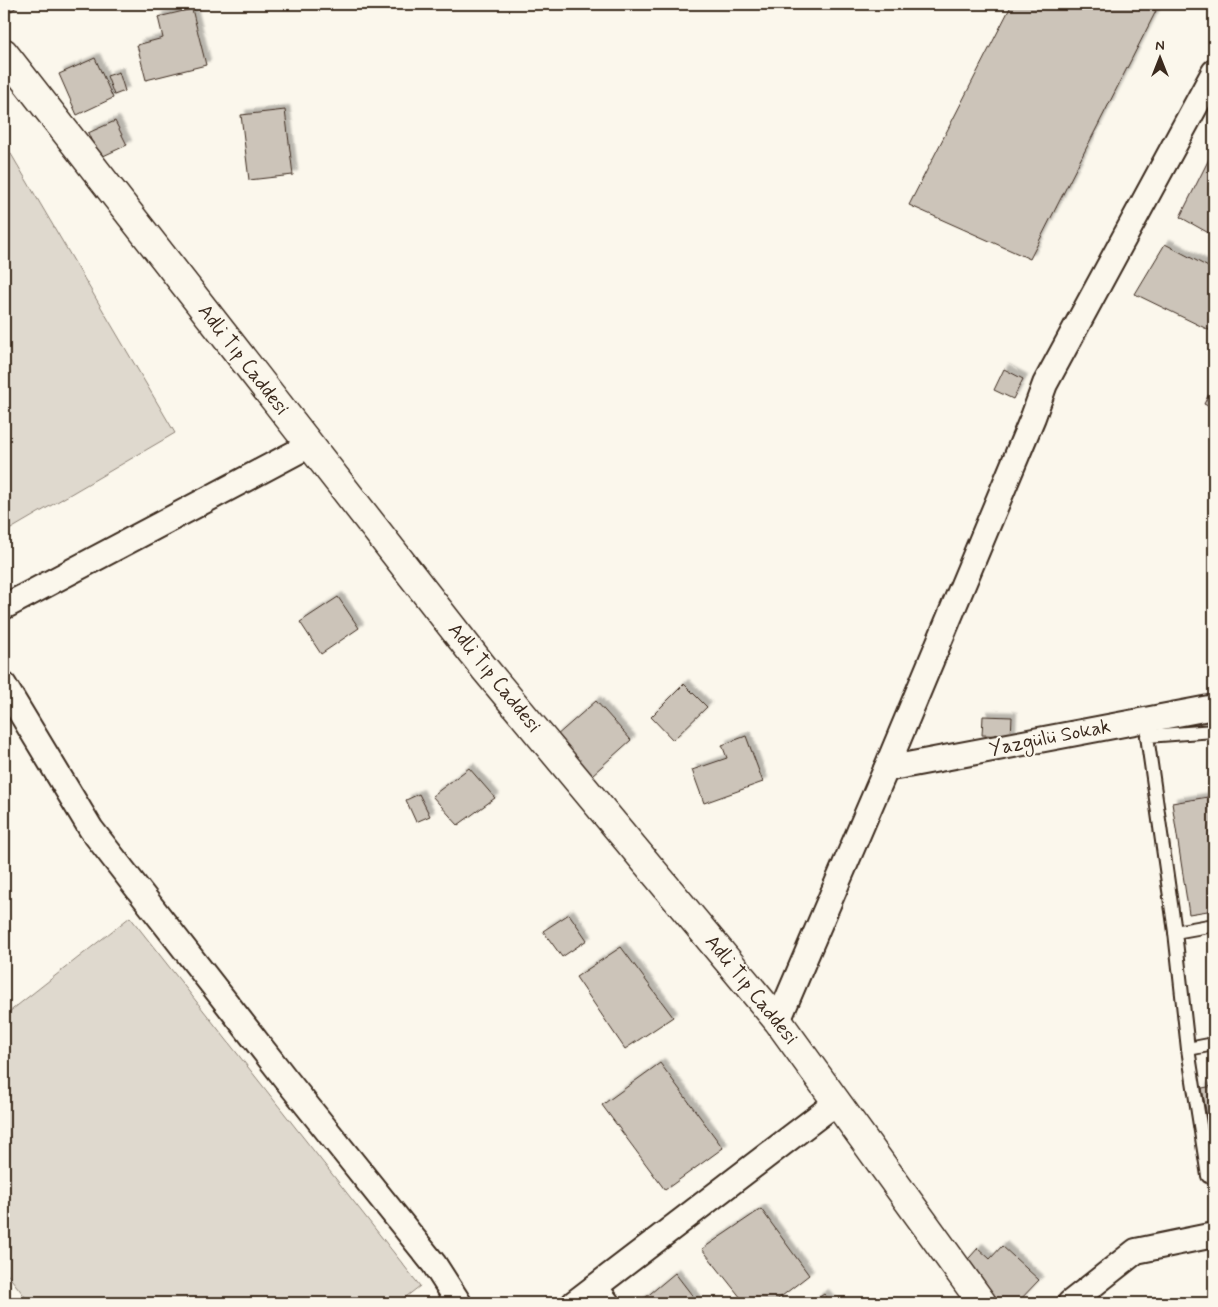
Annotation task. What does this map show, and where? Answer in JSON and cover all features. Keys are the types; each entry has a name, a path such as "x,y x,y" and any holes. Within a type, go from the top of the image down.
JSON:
{"street":[{"name":"Adli Tıp Caddesi","path":"4,53 484,668 778,1021 982,1303"},
{"path":"778,1021 886,769 1046,384 1214,72"},
{"path":"4,607 310,445"},
{"path":"4,685 91,829 217,992 434,1264 459,1303"},
{"name":"Yazgülü Sokak","path":"886,769 1214,707"},
{"path":"574,1303 601,1295 837,1102"},
{"path":"1070,1303 1136,1251 1214,1235"}],"lane":[{"path":"1214,731 1147,736 1175,932 1188,1049 1208,1176 1214,1175"},
{"path":"1175,932 1214,925"},
{"path":"1188,1049 1214,1044"}],"shaded area":[{"path":"4,142 175,433 4,533"},
{"path":"130,917 420,1286 398,1303 30,1303 4,1270 4,1016"}],"building":[{"path":"4,4 21,4 4,16"},
{"path":"1012,4 1142,4 1156,11 1030,259 909,205"},
{"path":"192,9 206,65 146,80 137,45 163,38 158,17"},
{"path":"95,58 113,98 77,115 59,74"},
{"path":"119,72 125,91 114,95 107,76"},
{"path":"285,110 293,175 249,180 241,115"},
{"path":"115,121 127,145 99,158 88,133"},
{"path":"1214,149 1214,236 1180,217"},
{"path":"1165,244 1214,270 1214,324 1211,331 1135,294"},
{"path":"1004,369 1023,379 1013,399 994,390"},
{"path":"1214,384 1214,409 1204,404"},
{"path":"338,597 359,628 321,654 300,622"},
{"path":"684,684 707,707 673,740 651,717"},
{"path":"596,701 631,740 592,775 556,736"},
{"path":"983,716 1012,717 1011,736 982,735"},
{"path":"746,736 763,782 704,803 692,770 727,758 722,745"},
{"path":"469,768 495,798 458,825 432,796"},
{"path":"419,794 430,816 416,822 406,800"},
{"path":"1214,796 1214,910 1189,914 1172,803"},
{"path":"569,914 587,940 562,957 543,931"},
{"path":"621,947 673,1017 625,1049 576,977"},
{"path":"660,1063 723,1148 665,1190 602,1105"},
{"path":"1214,1086 1214,1157 1202,1088"},
{"path":"761,1209 809,1275 773,1303 745,1303 702,1249"},
{"path":"1002,1246 1039,1280 1017,1303 1003,1303 962,1266 978,1248 990,1259"},
{"path":"675,1273 698,1303 639,1303"},
{"path":"824,1294 832,1303 811,1303"}]}
